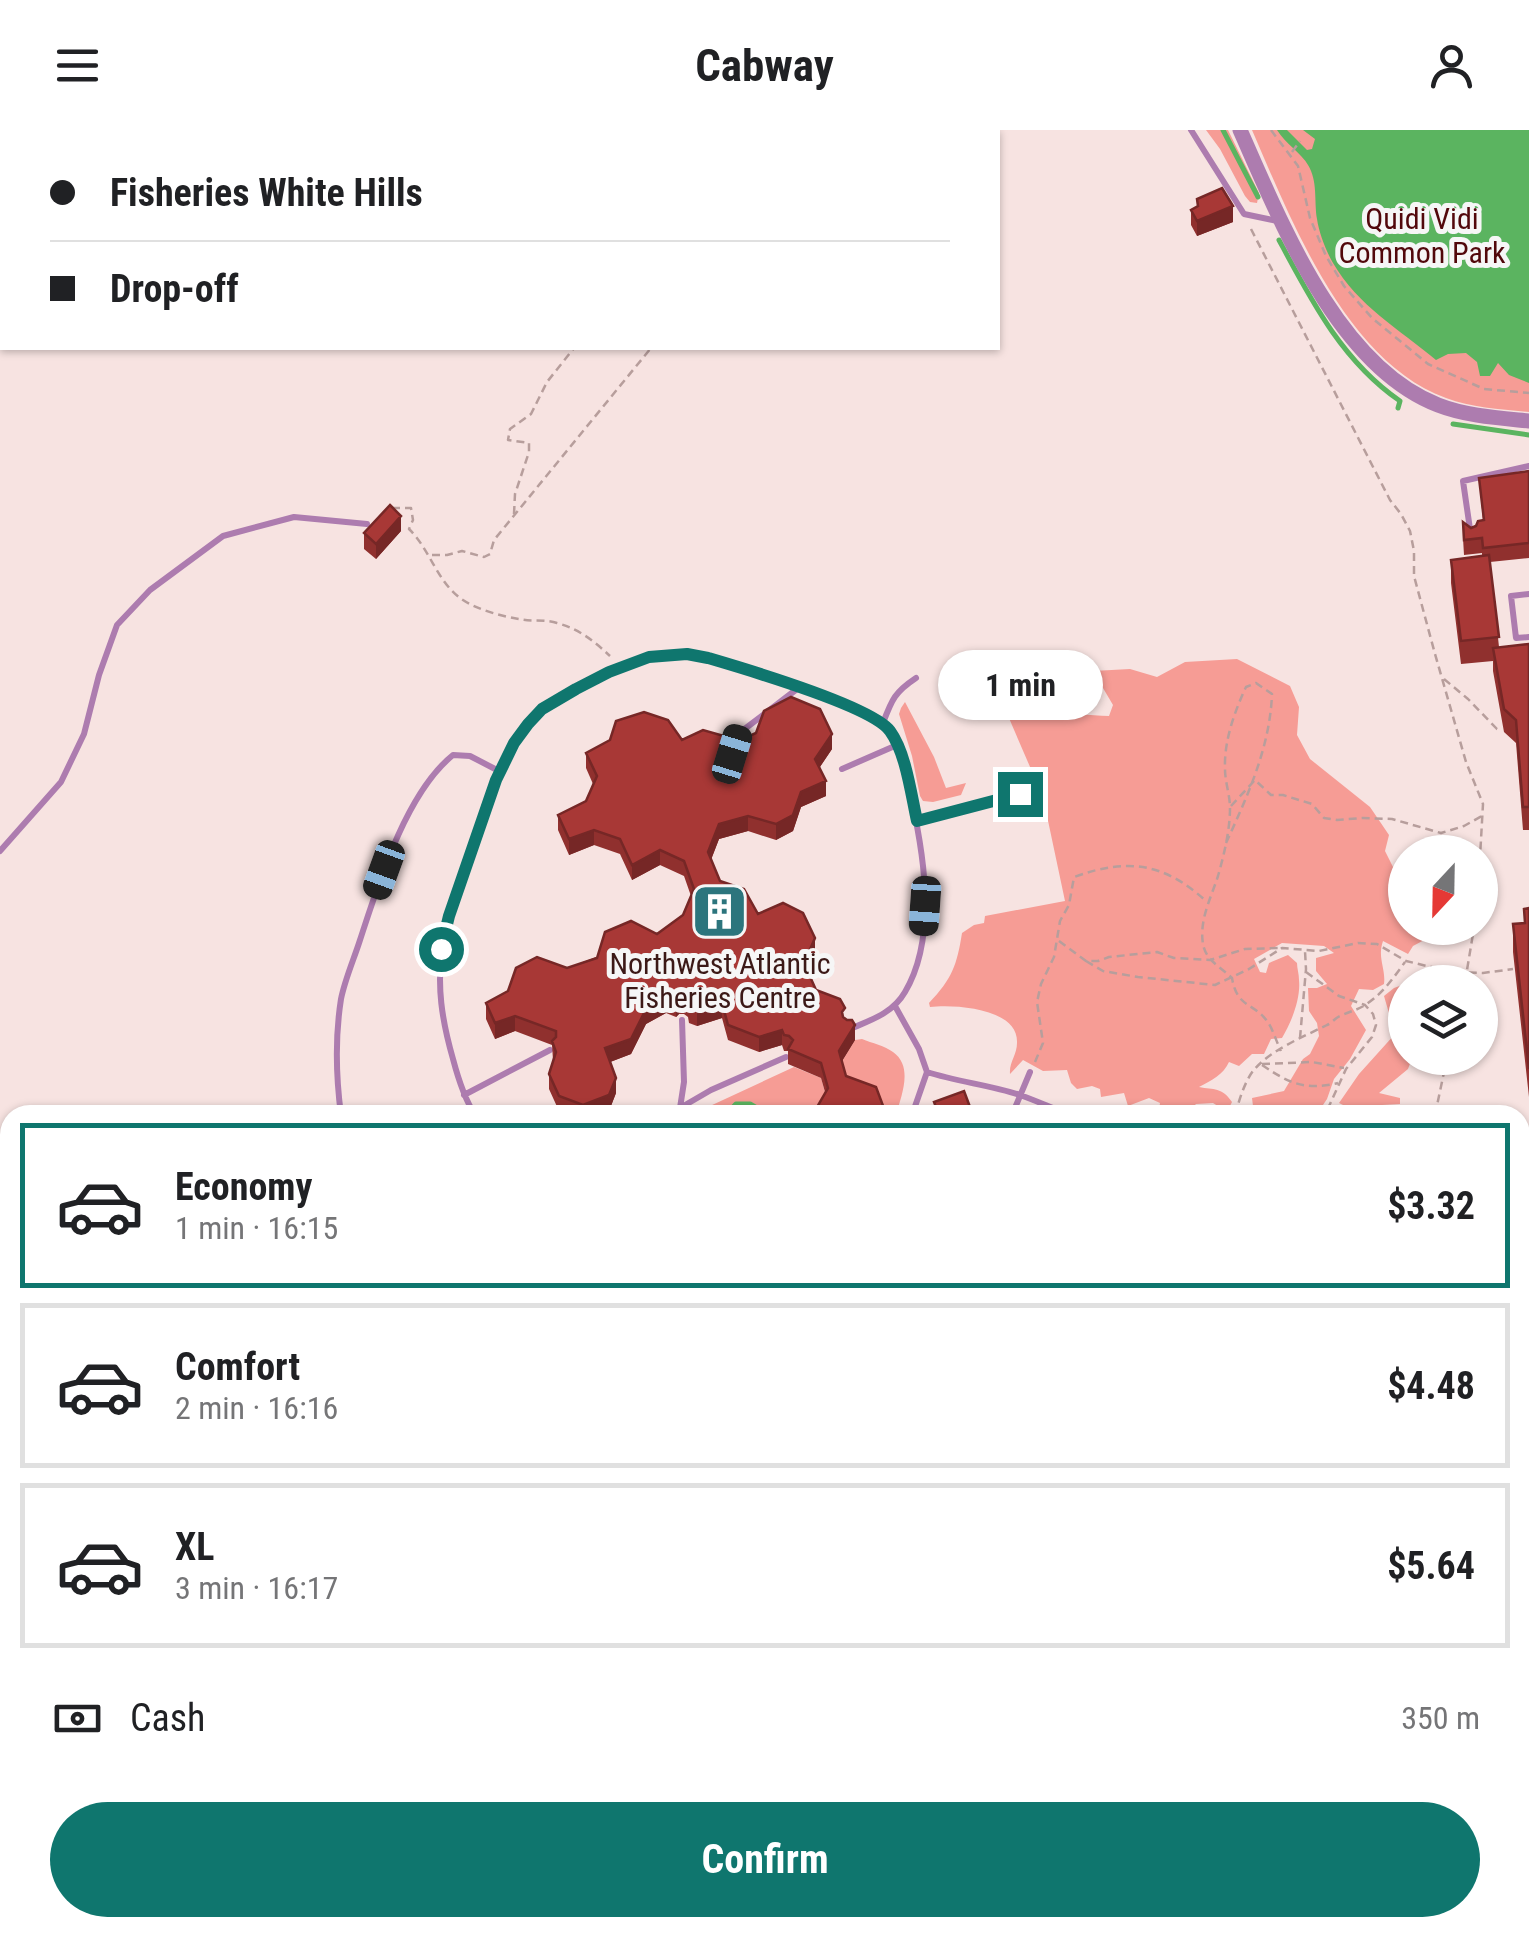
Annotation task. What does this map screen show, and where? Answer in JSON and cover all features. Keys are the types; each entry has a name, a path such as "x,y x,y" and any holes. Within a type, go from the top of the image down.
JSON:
{"street":[{"path":"1240,130 1302,262 1338,320 1376,363 1436,404 1529,421"}],"lane":[{"path":"1191,130 1244,214 1283,222"},
{"path":"1472,537 1463,481 1529,466"},
{"path":"0,851 61,782 84,734 117,625 150,590 223,536 294,517 368,524"},
{"path":"1529,594 1511,596 1516,638 1529,637"},
{"path":"470,1105 443,1020 439,965 444,931 499,772 514,743 542,709 576,689 649,657 687,654 735,666 833,699 883,723 892,733 917,821 924,877 923,932 918,960 905,994 881,1016 849,1029"},
{"path":"883,723 898,690 916,678"},
{"path":"732,754 738,734 798,688"},
{"path":"842,769 897,745"},
{"path":"340,1105 337,1040 342,996 384,870 406,820 436,768 453,754 470,756 499,772"},
{"path":"917,821 1020,794"},
{"path":"895,1006 928,1072 916,1105"},
{"path":"682,1020 682,1105"},
{"path":"464,1094 550,1050"},
{"path":"690,1105 710,1090 786,1057"},
{"path":"928,1072 1046,1105"},
{"path":"1016,1105 1030,1072"}],"path":[{"path":"1271,130 1298,166 1310,218 1326,256 1344,286 1372,318 1428,364 1484,389 1529,393"},
{"path":"1290,154 1300,141"},
{"path":"1244,214 1390,500 1410,531 1414,576 1466,762 1483,804 1482,835"},
{"path":"514,516 515,494 529,443 508,440 510,429 532,414 547,382 572,350"},
{"path":"429,555 462,551 484,558 490,554 494,540 650,350"},
{"path":"390,508 411,508 413,520 409,528 422,541 459,598 508,617 544,620 574,629 593,640 622,668"},
{"path":"1442,678 1497,729 1503,730"},
{"path":"1226,842 1255,780 1272,712 1272,694 1256,683 1246,687 1226,744 1230,807 1226,842 1207,902 1202,941 1210,960 1232,978 1241,1000 1268,1022 1281,1050"},
{"path":"1255,780 1271,795 1282,794 1312,804 1324,818 1336,820 1392,819 1441,833 1483,815"},
{"path":"1230,807 1255,780"},
{"path":"1030,1072 1043,1043 1036,1002 1054,956 1074,877 1106,867 1158,869 1176,877 1207,902"},
{"path":"1057,940 1104,970 1215,985 1282,948"},
{"path":"1086,960 1157,952 1174,958 1210,960 1245,949 1319,951 1358,943 1378,944 1417,965"},
{"path":"1300,1039 1304,950"},
{"path":"1238,1105 1246,1082 1261,1064 1340,1016 1354,1013 1385,990 1406,961"},
{"path":"1498,971 1515,969"},
{"path":"1306,972 1339,996 1365,1005 1376,1025 1372,1037 1346,1069 1329,1105"},
{"path":"1261,1064 1312,1062 1346,1069"},
{"path":"1261,1064 1301,1086 1322,1087 1339,1082"},
{"path":"1437,1105 1443,1075"}],"green space":[{"path":"1206,130 1228,130 1259,193 1257,203 1245,196"},
{"name":"Quidi Vidi Common Park","path":"1252,130 1529,130 1529,412 1446,398 1411,380 1379,354 1326,284"},
{"path":"1237,659 1290,686 1299,707 1297,735 1310,759 1370,807 1389,835 1385,851 1388,944 1383,941 1381,953 1384,984 1373,990 1359,989 1351,1006 1366,1030 1334,1079 1323,1105 1253,1105 1252,1098 1284,1091 1319,1036 1309,1011 1308,988 1327,984 1316,971 1316,958 1334,953 1324,946 1282,943 1254,959 1260,972 1266,973 1269,963 1288,955 1297,963 1298,995 1282,1038 1271,1039 1264,1054 1252,1054 1239,1066 1229,1062 1220,1074 1199,1087 1221,1091 1230,1105 1160,1105 1149,1098 1128,1105 1124,1093 1101,1097 1100,1089 1092,1086 1077,1089 1067,1070 1043,1071 1023,1060 1010,1074 1017,1043 1008,1022 983,1011 930,1007 952,971 962,933 984,923 985,916 1065,901 1043,797 999,695 1020,687 1056,709 1109,716 1113,705 1093,671 1130,669 1157,677 1185,662"},
{"path":"905,702 946,788 966,783 961,795 923,801 899,714"},
{"path":"1391,945 1415,945 1408,954"},
{"path":"855,1040 890,1050 899,1058 904,1082 898,1105 866,1105 846,1091 839,1066"},
{"path":"1388,1042 1388,1075 1401,1075 1379,1093 1400,1098 1400,1104 1339,1103"},
{"path":"794,1067 821,1078 828,1103 827,1105 712,1105"}],"shaded area":[{"name":"Quidi Vidi Common Park","path":"1277,130 1287,130 1307,150 1312,149 1315,139 1303,130 1529,130 1529,383 1509,375 1498,363 1490,376 1480,376 1477,362 1466,353 1448,354 1436,360 1354,292 1325,247 1311,171"}],"building":[{"path":"1222,188 1233,206 1197,221 1191,210 1198,206 1197,199"},
{"path":"1529,471 1529,543 1483,548 1482,538 1464,540 1463,522 1471,528 1484,520 1479,478"},
{"path":"390,505 401,516 376,544 364,533"},
{"path":"1489,555 1499,637 1461,641 1451,560"},
{"path":"1529,644 1529,807 1523,807 1516,720 1504,709 1493,648"},
{"name":"Northwest Atlantic Fisheries Centre","path":"791,697 820,709 832,734 815,759 826,781 801,792 793,815 776,824 748,816 719,824 708,852 720,881 744,889 758,914 783,903 803,913 815,938 804,963 816,990 840,999 845,1008 843,1017 855,1025 839,1051 846,1076 876,1087 883,1105 818,1105 828,1088 821,1063 788,1049 793,1040 782,1030 759,1037 728,1025 722,1003 697,1011 684,998 676,1002 666,998 646,1009 631,1039 605,1048 616,1078 609,1095 583,1105 559,1096 549,1074 556,1052 552,1041 556,1031 515,1016 495,1023 486,1003 508,991 516,968 537,957 567,968 597,958 605,932 631,921 657,934 683,915 694,889 684,861 660,850 632,865 620,839 594,830 569,839 558,815 586,801 597,776 586,753 610,740 616,721 644,712 668,720 682,740 703,730 724,736 727,744 733,745 756,733 764,711"},
{"path":"1529,908 1529,1069 1513,924 1525,923 1524,909"},
{"path":"964,1091 969,1105 935,1105 934,1102"}],"waterway":[{"path":"1223,130 1258,197"},
{"path":"1279,240 1330,328 1361,367 1400,401 1398,408"},
{"path":"1453,424 1529,435"},
{"path":"735,1105 752,1105"}],"place":[{"name":"Northwest Atlantic Fisheries Centre","path":"720,911"}],"route":[{"path":"441,949 496,780 514,743 542,709 609,672 649,657 687,654 708,658 873,716 892,733 917,821 1020,794"}]}
